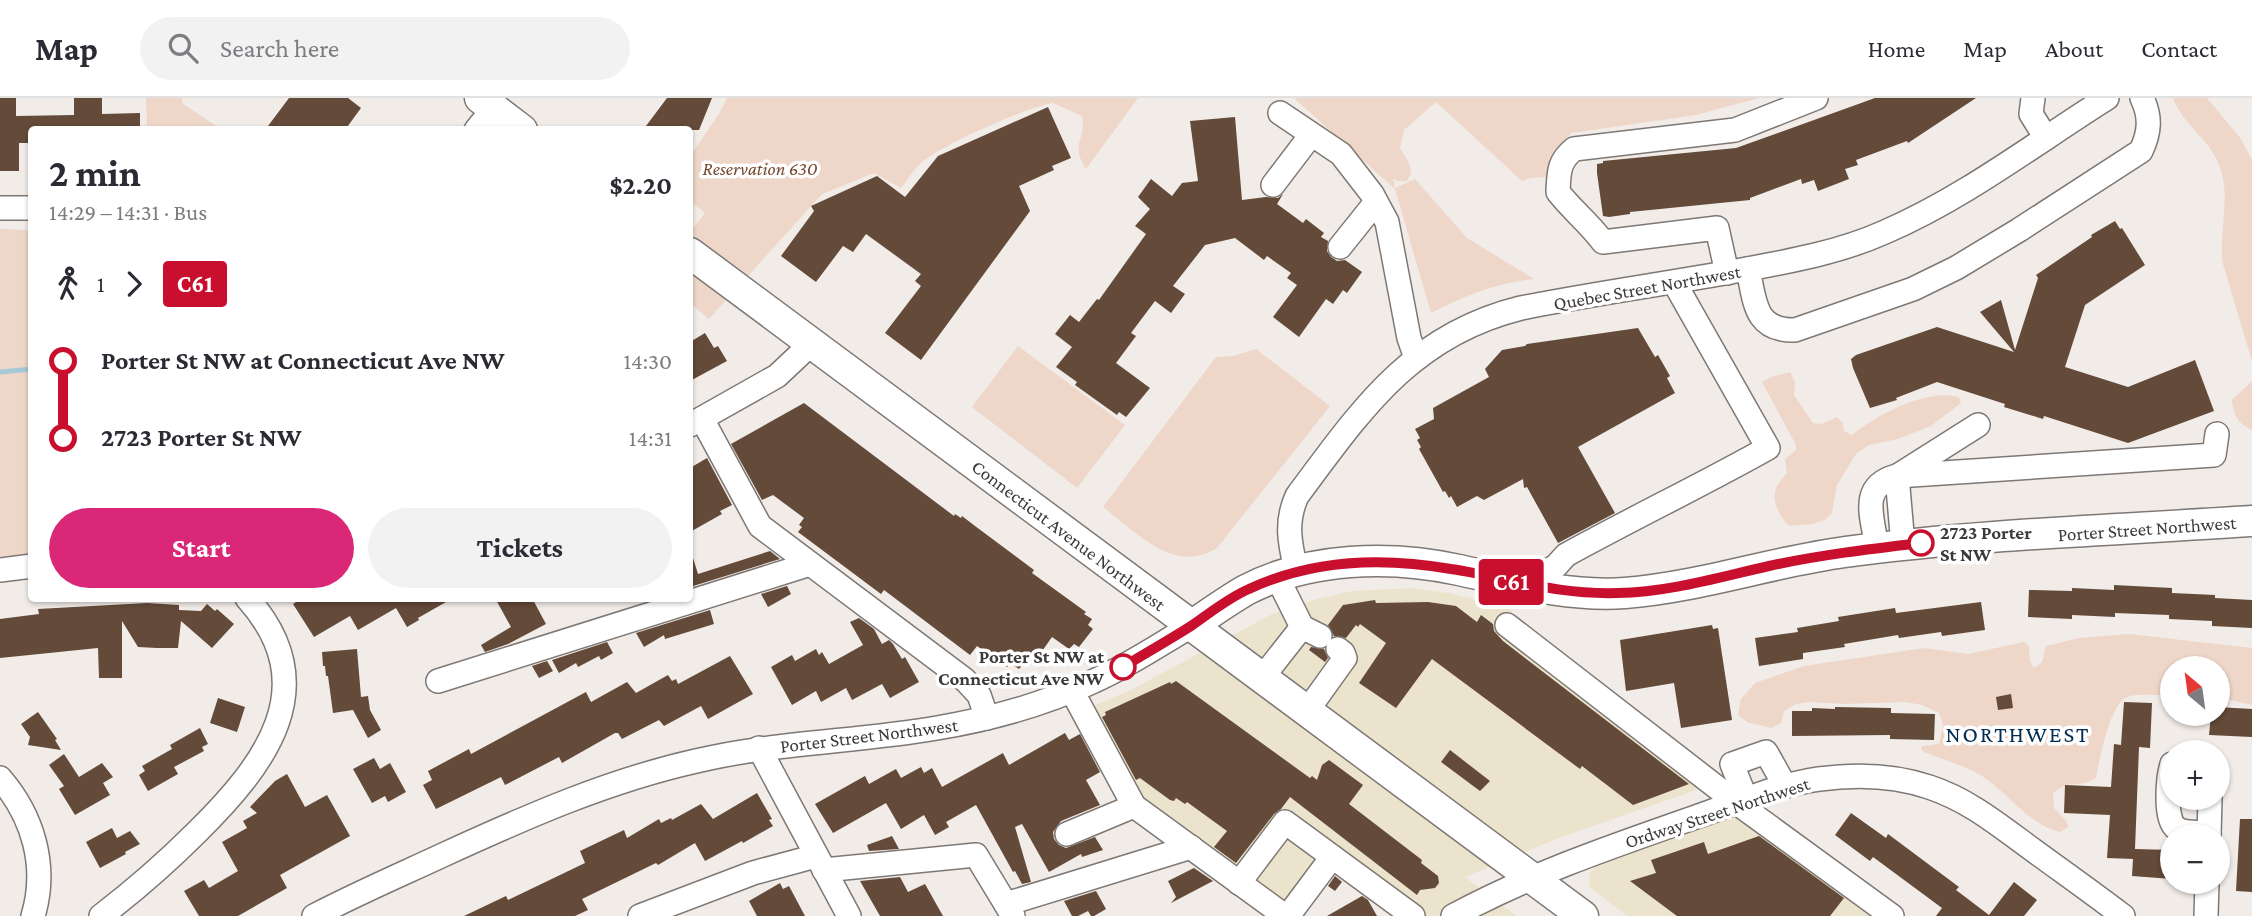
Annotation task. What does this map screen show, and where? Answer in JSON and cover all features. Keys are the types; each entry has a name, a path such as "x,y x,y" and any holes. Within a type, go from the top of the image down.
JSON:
{"main road":[{"path":"484,107 516,126"},
{"name":"Connecticut Avenue Northwest","path":"693,256 1583,916"},
{"name":"Porter Street Northwest","path":"1191,626 1247,589 1287,574 1361,562 1394,562 1455,569 1523,585 1587,594 1637,592 1695,584 1771,565 1890,547 2252,521"}],"street":[{"path":"1816,98 1735,130 1574,149 1564,158 1559,173 1558,192 1603,242 1717,228 1758,311 1768,324 1782,330 1795,330 1913,289 1986,251 2141,151 2149,130 2147,110 2142,98"},
{"path":"2034,98 2031,114 2046,138"},
{"name":"Quebec Street Northwest","path":"1320,638 1287,574 1288,528 1292,506 1369,402 1416,358 1464,327 1498,314 1533,305 1737,271 1828,252 1882,233 1955,196 2107,98"},
{"path":"1280,113 1341,154 1376,202 1387,222 1409,338 1416,358"},
{"path":"1273,185 1311,135"},
{"path":"1340,247 1376,202"},
{"path":"0,208 28,208"},
{"path":"1523,585 1556,566 1566,555 1768,448 1674,282"},
{"path":"811,344 777,376 696,422 760,526 965,680 979,695 987,718"},
{"path":"1890,547 1871,502 1872,492 1878,484 1897,477 1979,425"},
{"path":"1897,477 2214,455 2217,434"},
{"path":"693,601 810,564"},
{"path":"0,570 28,566"},
{"path":"101,916 160,868 211,819 256,767 271,742 280,714 285,676 274,638 250,602"},
{"path":"438,681 689,602"},
{"path":"1507,625 1892,916"},
{"name":"Porter Street Northwest","path":"314,916 527,817 590,792 675,766 759,748 900,734 987,718 1072,691 1124,666 1191,626"},
{"path":"1262,678 1320,638 1343,653 1345,659 1307,711"},
{"path":"1072,691 1134,806 1287,916 1332,857"},
{"path":"759,748 849,916"},
{"path":"1742,801 1732,764 1766,752 1785,786"},
{"name":"Ordway Street Northwest","path":"1453,916 1530,877 1785,786 1818,779 1867,776 1909,781 1938,790 1985,814 2123,916"},
{"path":"0,778 20,806 36,846 40,884 33,916"},
{"path":"1067,834 1134,806"},
{"path":"1239,883 1285,822 1413,916"},
{"path":"640,916 688,908 753,873 820,863 976,855 1009,910 1191,847"},
{"path":"2206,916 2207,894"}],"shaded area":[{"path":"1413,588 1512,608 1510,622 1719,782 1559,838 1465,877 1516,916 1407,916 1329,863 1289,915 1135,802 1086,709 1133,689 1270,615 1313,600 1352,591"},
{"path":"1740,814 1881,916 1627,916 1589,887 1590,872 1601,863"}],"green space":[{"path":"146,98 182,98 183,104 216,126 147,126"},
{"name":"Reservation 630","path":"727,98 1138,98 1086,169 1079,153 1082,116 1053,103 1005,119 933,154 922,162 901,188 874,173 822,194 709,319 693,306 693,228 705,213 693,203 693,152"},
{"path":"1294,98 1759,98 1696,115 1571,133 1549,177 1522,181 1436,102 1404,130 1400,148 1410,164 1411,172 1407,181 1393,178 1395,188 1415,179 1467,238 1534,279 1481,291 1431,313 1395,189"},
{"path":"2173,98 2207,98 2241,139 2252,160 2252,361 2223,264 2223,177 2215,155 2183,116"},
{"path":"0,229 28,230 28,557 0,559"},
{"path":"1018,346 1125,425 1077,488 972,407"},
{"path":"1256,349 1330,406 1217,548 1201,555 1185,556 1156,547 1103,507 1216,357 1233,356"},
{"path":"1790,372 1795,382 1794,395 1813,423 1822,424 1837,417 1842,422 1844,431 1852,435 1874,419 1917,400 1946,395 1959,397 1961,403 1931,426 1898,439 1869,445 1856,454 1837,485 1832,513 1825,520 1812,524 1789,526 1777,508 1775,493 1787,473 1785,459 1796,450 1796,445 1762,382"},
{"path":"2252,381 2252,430 2237,418 2232,400"},
{"path":"2129,634 2252,648 2252,705 2230,700 2230,656 2160,656 2160,695 2127,697 2121,702 2111,721 2096,778 2059,788 2053,793 2054,808 2067,822 2068,827 2060,832 2029,816 1978,774 1924,752 1922,746 1939,744 1943,725 1939,713 1922,705 1906,702 1809,702 1796,704 1784,711 1781,723 1771,728 1747,722 1738,715 1741,699 1755,683 1804,666 1924,648 1968,654 2024,642 2029,646 2030,661 2034,668 2042,662 2046,646 2079,638"}],"building":[{"path":"0,98 16,98 16,116 74,115 74,98 102,98 102,114 140,113 140,126 28,126 28,143 19,143 19,171 0,171"},
{"path":"289,98 348,98 361,108 348,126 268,126"},
{"path":"667,98 712,98 699,130 693,130 693,126 646,126"},
{"path":"1875,98 1976,98 1908,143 1907,141 1856,160 1858,165 1845,169 1849,179 1818,191 1814,180 1802,184 1801,179 1750,200 1603,216 1597,164 1603,161 1736,148"},
{"path":"1048,107 1071,158 1052,166 1054,170 1019,186 1030,211 921,360 885,333 921,286 915,281 921,274 866,234 853,252 843,246 816,282 781,256 814,211 811,206 877,176 905,197 938,156"},
{"path":"1235,117 1242,200 1278,198 1283,194 1277,204 1303,223 1306,219 1324,233 1321,237 1328,241 1327,251 1331,257 1337,261 1345,260 1362,272 1347,293 1343,290 1333,304 1326,299 1299,337 1273,317 1297,285 1287,278 1291,273 1267,256 1264,260 1235,238 1205,245 1173,286 1185,294 1171,313 1155,301 1131,333 1136,336 1116,363 1150,388 1126,417 1119,412 1117,415 1075,385 1077,382 1056,367 1072,347 1055,334 1070,315 1079,322 1097,299 1099,300 1146,234 1135,226 1150,209 1138,197 1151,179 1172,196 1182,183 1198,181 1190,121"},
{"path":"2115,221 2145,265 2085,305 2065,367 2128,387 2195,360 2214,411 2128,443 2044,416 2043,419 2004,407 2005,404 1937,382 1896,398 1897,400 1870,408 1853,368 1851,359 1856,355 1937,327 2014,352 1980,312 2001,300 2015,350 2038,278 2036,275"},
{"path":"1638,328 1670,376 1667,378 1675,393 1578,447 1615,513 1558,543 1527,487 1524,488 1523,479 1484,500 1477,496 1457,507 1451,496 1449,498 1445,491 1443,492 1419,449 1421,447 1417,440 1420,438 1415,429 1434,419 1433,408 1489,377 1485,369 1502,350"},
{"path":"705,333 714,348 718,346 727,361 693,379 693,340"},
{"path":"804,403 954,516 962,516 1034,570 1032,573 1086,612 1084,614 1092,619 1088,625 1093,629 1079,647 1074,644 1069,649 1052,637 1033,664 1022,665 1019,669 1010,663 1007,667 977,646 970,655 884,590 881,594 798,532 804,518 773,495 762,500 731,444"},
{"path":"707,458 732,505 720,511 722,514 693,530 693,466"},
{"path":"770,551 780,559 693,586 693,558 698,574"},
{"path":"2114,585 2172,588 2172,593 2252,600 2252,628 2212,626 2212,621 2169,619 2169,615 2115,613 2115,617 2072,615 2072,619 2028,617 2029,590 2114,590"},
{"path":"787,586 791,594 768,607 761,594"},
{"path":"1375,600 1376,603 1428,602 1456,606 1477,622 1481,615 1493,624 1494,631 1503,641 1689,784 1633,805 1432,659 1396,708 1359,683 1386,643 1360,624 1358,627 1356,625 1346,638 1334,636 1328,625 1343,605"},
{"path":"446,602 407,627 396,608 358,630 350,616 314,637 293,604"},
{"path":"497,602 534,602 546,624 508,644 485,652 481,645 511,627"},
{"path":"1981,602 1985,630 1942,636 1941,632 1899,638 1898,635 1803,653 1803,659 1759,666 1755,638 1798,632 1797,628 1839,621 1838,617 1895,608 1896,613"},
{"path":"147,603 179,605 179,610 201,611 207,604 234,624 212,648 181,621 178,648 157,648 138,647 122,621 122,678 99,678 98,648 0,658 0,619 39,614 38,609"},
{"path":"710,610 714,624 665,639 664,635 644,647 636,633"},
{"path":"859,618 874,629 882,644 889,640 893,644 902,659 905,657 919,682 890,698 882,684 852,700 846,688 821,702 816,691 792,705 771,667 792,655 795,661 816,649 819,655 822,652 829,664 863,645 850,622"},
{"path":"1712,625 1713,629 1718,628 1732,720 1681,728 1674,683 1626,691 1620,640"},
{"path":"607,642 613,653 601,660 599,656 578,667 576,663 559,673 552,660"},
{"path":"1311,647 1324,649 1328,658 1325,662 1309,650"},
{"path":"357,649 361,697 368,696 370,710 381,730 368,738 353,710 333,713 328,676 323,666 322,652"},
{"path":"730,656 753,694 708,719 701,706 664,726 659,720 622,739 615,733 562,763 559,757 505,785 501,777 436,809 423,785 432,780 428,771 469,749 471,754 586,692 591,702 627,682 636,693 668,675 672,681 676,679 678,684"},
{"path":"547,661 553,671 539,678 532,666"},
{"path":"1176,681 1310,778 1312,776 1317,780 1322,765 1329,760 1363,785 1349,804 1422,860 1421,863 1438,876 1439,883 1435,888 1420,890 1417,895 1290,797 1236,863 1214,847 1227,831 1187,802 1185,804 1176,798 1174,801 1170,800 1140,778 1136,780 1102,717 1106,715 1105,712"},
{"path":"2011,694 2013,708 1998,710 1996,697"},
{"path":"218,698 245,707 237,732 210,723"},
{"path":"2124,702 2152,703 2150,748 2139,747 2135,849 2160,850 2160,878 2132,876 2133,859 2107,858 2110,815 2064,813 2065,785 2111,787 2114,744 2121,745"},
{"path":"1835,707 1891,708 1891,713 1935,714 1934,740 1890,739 1890,735 1792,736 1792,711"},
{"path":"2230,708 2252,709 2252,737 2209,735 2210,726 2230,726"},
{"path":"38,712 57,739 55,740 61,750 28,745 30,737 21,724"},
{"path":"200,728 208,744 202,747 204,751 174,767 178,774 148,791 139,775 145,771 142,766 172,749 170,745"},
{"path":"1065,733 1069,740 1080,734 1100,772 1086,780 1100,805 1061,821 1053,832 1054,839 1066,848 1095,837 1103,850 1082,857 1081,854 1049,872 1022,824 1015,827 1031,882 1022,884 1015,871 1013,872 976,805 946,822 949,827 935,835 924,815 901,829 886,803 833,833 815,804 865,776 869,784 896,769 901,778 921,767 924,773 932,768 942,787 1003,753 1009,765"},
{"path":"1450,750 1490,781 1480,791 1441,762"},
{"path":"64,754 79,777 102,763 113,777 103,783 110,795 75,815 59,789 64,786 49,765"},
{"path":"374,758 380,769 390,763 406,792 388,802 385,796 372,803 353,769"},
{"path":"287,774 305,807 327,795 350,836 280,875 287,888 238,916 199,916 184,891 204,880 209,888 238,871 222,842 247,828 243,821 257,813 250,807 275,781"},
{"path":"757,793 772,819 769,820 773,826 705,861 695,843 658,865 656,863 582,899 588,910 575,916 464,916 506,896 508,900 585,863 580,851 624,830 627,838 659,819 661,823 671,818 672,820 701,804 713,819"},
{"path":"1851,813 1886,838 1888,834 1959,887 1956,890 1989,915 2014,882 2037,900 2024,916 1936,916 1942,908 1873,857 1870,861 1835,835"},
{"path":"2240,819 2252,819 2252,892 2236,891"},
{"path":"112,828 117,838 130,831 140,844 100,868 86,842"},
{"path":"892,836 899,849 869,851 867,845"},
{"path":"1759,836 1844,898 1830,916 1677,916 1630,881 1656,873 1651,860 1704,842 1708,854"},
{"path":"1194,868 1213,881 1171,903 1176,897 1168,881"},
{"path":"1335,876 1342,882 1335,891 1328,886"},
{"path":"900,877 908,892 925,884 943,916 880,916 860,881"},
{"path":"780,883 783,889 789,886 805,916 757,916 749,901"},
{"path":"1096,891 1106,909 1094,916 1088,911 1072,916 1064,901"},
{"path":"1362,896 1368,900 1377,916 1327,916"}],"waterway":[{"path":"0,372 28,369"}],"bus line":[{"name":"C61","path":"1123,667 1247,589 1296,570 1315,567 1361,562 1413,563 1568,592 1621,593 1695,584 1771,565 1840,553 1921,543"}],"place":[{"name":"2723 Porter St NW","path":"1921,543"},
{"name":"Porter St NW at Connecticut Ave NW","path":"1123,667"}],"district":[{"name":"NORTHWEST","path":"2018,734"}]}
